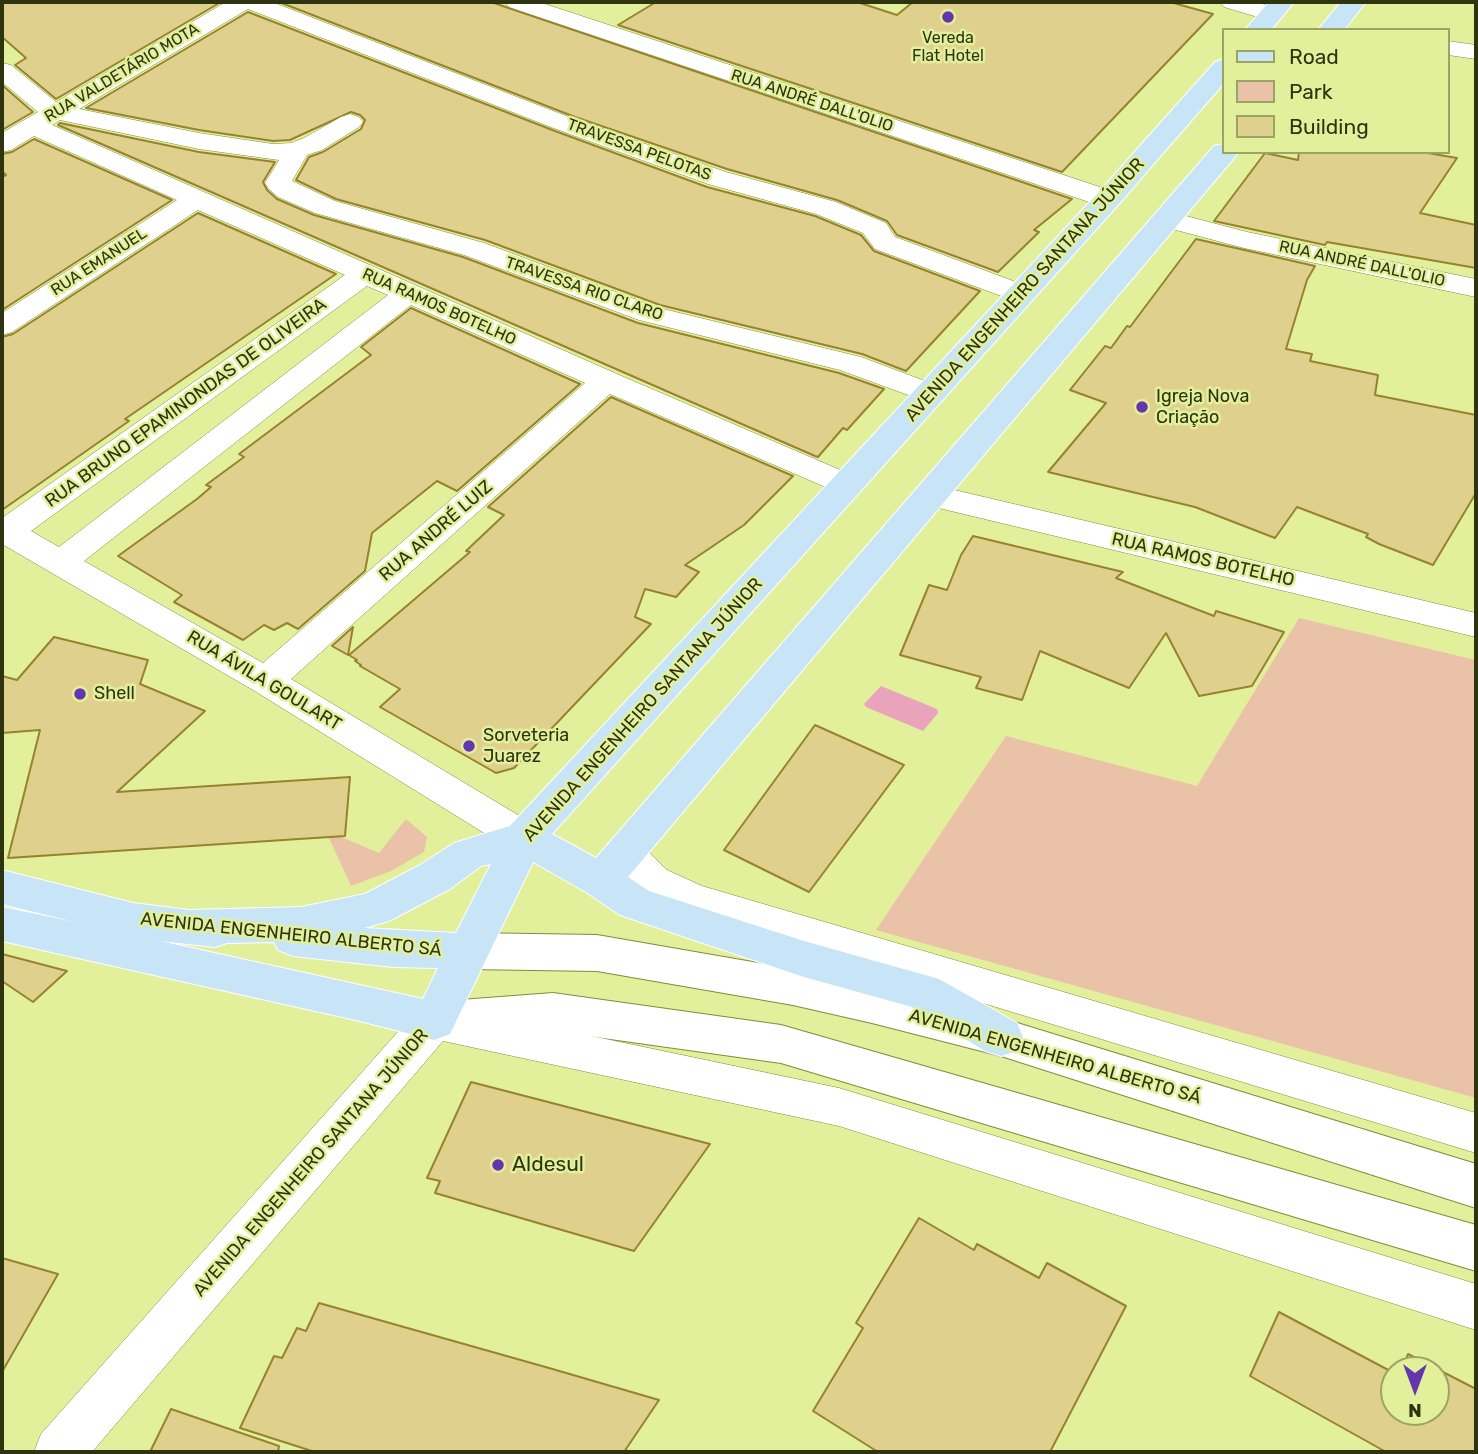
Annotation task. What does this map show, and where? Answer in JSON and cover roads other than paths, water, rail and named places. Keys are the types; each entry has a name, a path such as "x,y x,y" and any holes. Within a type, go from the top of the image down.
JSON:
{"main road":[{"path":"1334,28 1354,2"},
{"name":"AVENIDA ENGENHEIRO SANTANA JÚNIOR","path":"434,1021 524,838 1108,199 1222,69"},
{"path":"612,866 1222,154"},
{"path":"189,928 301,924 374,909 435,877 468,854 524,838 612,866 635,903 804,959 924,992 1001,1037"},
{"name":"AVENIDA ENGENHEIRO ALBERTO SÁ","path":"2,887 134,920 189,928 393,948 469,951"},
{"name":"AVENIDA ENGENHEIRO ALBERTO SÁ","path":"2,924 360,1002 434,1021"}],"street":[{"name":"RUA VALDETÁRIO MOTA","path":"2,144 242,2"},
{"name":"TRAVESSA PELOTAS","path":"252,2 565,124 717,178 826,208 876,229 877,236 885,243 1022,293"},
{"name":"RUA ANDRÉ DALL'OLIO","path":"517,2 1108,199"},
{"path":"1232,2 1270,15"},
{"path":"1450,48 1476,52"},
{"name":"RUA RAMOS BOTELHO","path":"2,70 48,117 197,199 848,485"},
{"path":"48,117 274,152 294,151 350,122"},
{"name":"TRAVESSA RIO CLARO","path":"294,151 294,157 278,183 287,191 325,207 474,249 649,314 850,363 929,394"},
{"name":"RUA EMANUEL","path":"2,326 197,199"},
{"name":"RUA ANDRÉ DALL'OLIO","path":"1167,219 1244,240 1476,288"},
{"name":"RUA BRUNO EPAMINONDAS DE OLIVEIRA","path":"4,531 365,274"},
{"path":"60,563 409,293"},
{"name":"RUA ANDRÉ LUIZ","path":"266,681 607,381"},
{"name":"RUA RAMOS BOTELHO","path":"929,495 1476,625"},
{"name":"RUA ÁVILA GOULART","path":"4,531 266,681 524,838"},
{"path":"612,866 638,869 653,881 691,899 1476,1133"},
{"name":"AVENIDA ENGENHEIRO ALBERTO SÁ","path":"469,951 597,953 683,966 859,1001 1001,1037 1476,1186"},
{"name":"AVENIDA ENGENHEIRO ALBERTO SÁ","path":"434,1021 553,1012 781,1044 1476,1248"},
{"name":"AVENIDA ENGENHEIRO ALBERTO SÁ","path":"434,1021 839,1107 1476,1307"},
{"name":"AVENIDA ENGENHEIRO SANTANA JÚNIOR","path":"59,1452 434,1021"}],"place":[{"name":"Vereda Flat Hotel","path":"948,17"},
{"name":"Igreja Nova Criação","path":"1142,407"},
{"name":"Shell","path":"80,694"},
{"name":"Sorveteria Juarez","path":"469,746"},
{"name":"Aldesul","path":"498,1165"}]}
